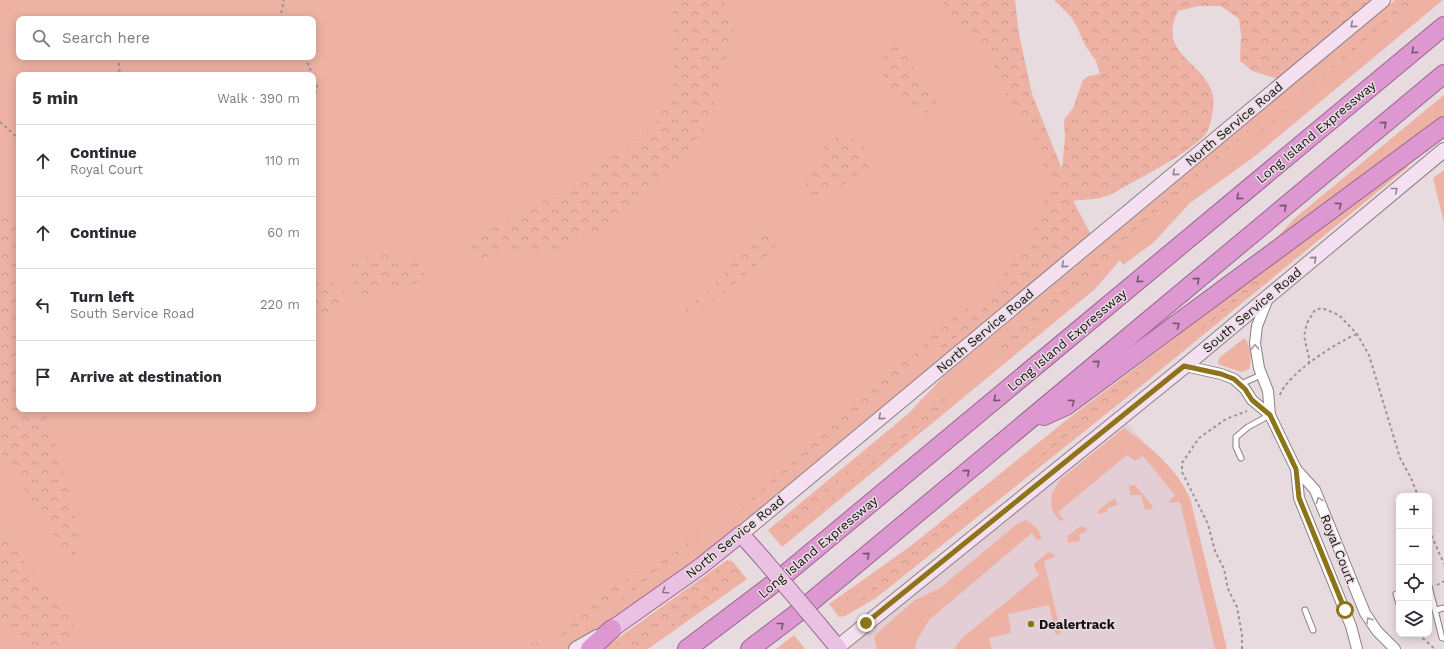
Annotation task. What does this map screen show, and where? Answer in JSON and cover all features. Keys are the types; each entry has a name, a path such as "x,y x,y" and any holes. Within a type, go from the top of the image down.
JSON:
{"highway":[{"name":"Long Island Expressway","path":"687,649 777,581 1444,26"},
{"path":"750,649 800,611 1444,74"},
{"path":"1025,424 1066,406 1444,126"},
{"path":"590,649 612,629"}],"main road":[{"name":"North Service Road","path":"576,649 612,629 700,566 741,534 1383,0"},
{"name":"South Service Road","path":"838,648 1184,366 1444,150"},
{"path":"741,534 838,648"}],"street":[{"path":"1269,296 1256,334 1256,360 1268,391 1270,415"},
{"path":"1184,366 1228,376 1240,384 1258,406 1270,415"},
{"name":"Royal Court","path":"1270,415 1296,469 1315,490 1365,613 1377,631 1395,649"},
{"name":"Royal Court","path":"1296,469 1299,498 1351,626 1357,649"}],"lane":[{"path":"1240,384 1261,375"},
{"path":"1240,458 1236,448 1236,437 1248,427 1270,415"},
{"path":"1432,596 1442,638 1444,638"},
{"path":"1436,610 1444,608"},
{"path":"1305,610 1313,630"}],"path":[{"path":"281,16 284,0"},
{"path":"118,60 120,72"},
{"path":"306,60 311,72"},
{"path":"0,122 16,136"},
{"path":"1309,364 1309,358 1304,341 1304,331 1315,310 1322,308 1339,315 1357,334 1369,355 1400,458 1411,478 1417,493"},
{"path":"1270,401 1279,397 1281,392 1293,378 1309,364 1333,346 1357,334"},
{"path":"1242,649 1242,635 1237,607 1228,589 1224,569 1215,551 1208,524 1185,478 1182,463 1199,438 1226,419 1258,406"},
{"path":"1432,537 1444,564"},
{"path":"1421,637 1435,649"}],"shaded area":[{"path":"1124,419 1181,486 1226,649 853,649 852,647"}],"green space":[{"path":"0,0 966,0 1094,240 741,534 576,649 0,649"},
{"path":"672,0 724,0 731,15 734,32 730,41 726,68 715,96 710,120 702,133 652,192 633,202 614,225 588,235 567,248 541,254 498,254 478,259 468,256 464,251 467,243 553,196 634,143 656,123 672,93 674,72"},
{"path":"941,0 1015,0 1019,34 1032,94 1062,169 1065,138 1064,120 1073,108 1083,80 1089,76 1100,74 1096,61 1085,45 1071,17 1054,0 1383,0 1279,79 1252,71 1240,61 1241,34 1239,19 1221,6 1199,6 1178,11 1173,25 1173,37 1177,47 1207,81 1213,96 1212,115 1207,133 1182,154 1113,193 1101,198 1073,201 1081,234 941,351 922,345 965,309 987,298 1008,268 1033,242 1034,220 1042,209 1049,183 1038,147 1011,104 995,68 981,45 954,26"},
{"path":"1395,0 1443,0 1255,156 1190,203 1153,243 1123,265 1120,260 1095,289 782,547 768,530 908,414 944,376"},
{"path":"1405,0 1418,0 1401,11 1318,80 1260,133 1145,222 1127,239 1078,293 1033,337 1018,347 1000,350 989,344"},
{"path":"895,46 900,46 926,84 939,107 938,111 933,114 916,108 901,97 888,83 879,67 885,55"},
{"path":"1444,95 1444,115 1299,228 1268,247 1295,218"},
{"path":"844,134 858,142 866,150 872,165 840,187 831,191 813,196 805,194 807,178 826,143"},
{"path":"1409,166 1141,386 876,598 845,616 839,617 829,604 912,545 1064,422 1400,167"},
{"path":"1444,170 1444,223 1433,178"},
{"path":"10,215 16,222 16,412 45,412 59,456 80,533 80,546 70,561 0,451 0,216"},
{"path":"760,227 765,227 774,235 776,248 692,319 687,322 682,319 680,316 682,313 724,275 743,252"},
{"path":"398,255 417,261 428,278 425,281 361,297 351,278 349,269 351,263 364,257"},
{"path":"1260,277 1262,281 984,502 888,582 854,605 837,609 852,593 900,560 1070,420 1145,366 1251,281"},
{"path":"329,280 340,288 345,294 350,306 316,319 316,282"},
{"path":"1245,339 1250,349 1251,358 1249,369 1241,372 1218,364 1219,358"},
{"path":"921,349 931,354 699,544 661,568 620,601 562,637 538,649 516,649 524,645 547,639 571,617 643,568 673,553 717,521 896,368"},
{"path":"939,393 946,396 943,407 859,476 795,533 788,536 783,535 781,530 785,521 870,453"},
{"path":"1124,428 1153,450 1162,459 1178,477 1190,498 1227,649 1215,649 1180,502 1170,503 1169,501 1175,495 1143,456 1135,461 1127,455 1058,512 1064,520 1059,520 1053,512 1051,505 1052,493 1060,480"},
{"path":"1129,485 1136,486 1153,507 1152,509 1145,510 1141,495 1130,495"},
{"path":"1115,498 1118,505 1107,508 1108,512 1098,514 1098,510"},
{"path":"1025,520 1036,528 1042,539 1037,540 1032,533 929,620 917,640 915,649 877,649 874,639 876,634 915,600 940,588 1017,524"},
{"path":"1081,526 1086,528 1087,531 1079,535 1080,541 1068,543 1067,536"},
{"path":"0,531 69,617 79,639 61,649 28,649 8,628 0,616"},
{"path":"1050,552 1055,555 1054,557 1044,561 1061,633 1056,635 1049,605 1008,614 1011,633 989,638 992,649 954,649 962,638 1039,575 1034,567 1034,564"},
{"path":"727,560 733,562 747,579 648,649 603,649"},
{"path":"731,560 744,576 682,620 636,649 608,649"},
{"path":"794,635 805,649 776,649"}],"place":[{"name":"Dealertrack","path":"1031,624"}],"route":[{"path":"866,623 1184,366 1221,374 1234,379 1245,389 1258,406 1270,415 1296,469 1299,498 1345,610"}]}
